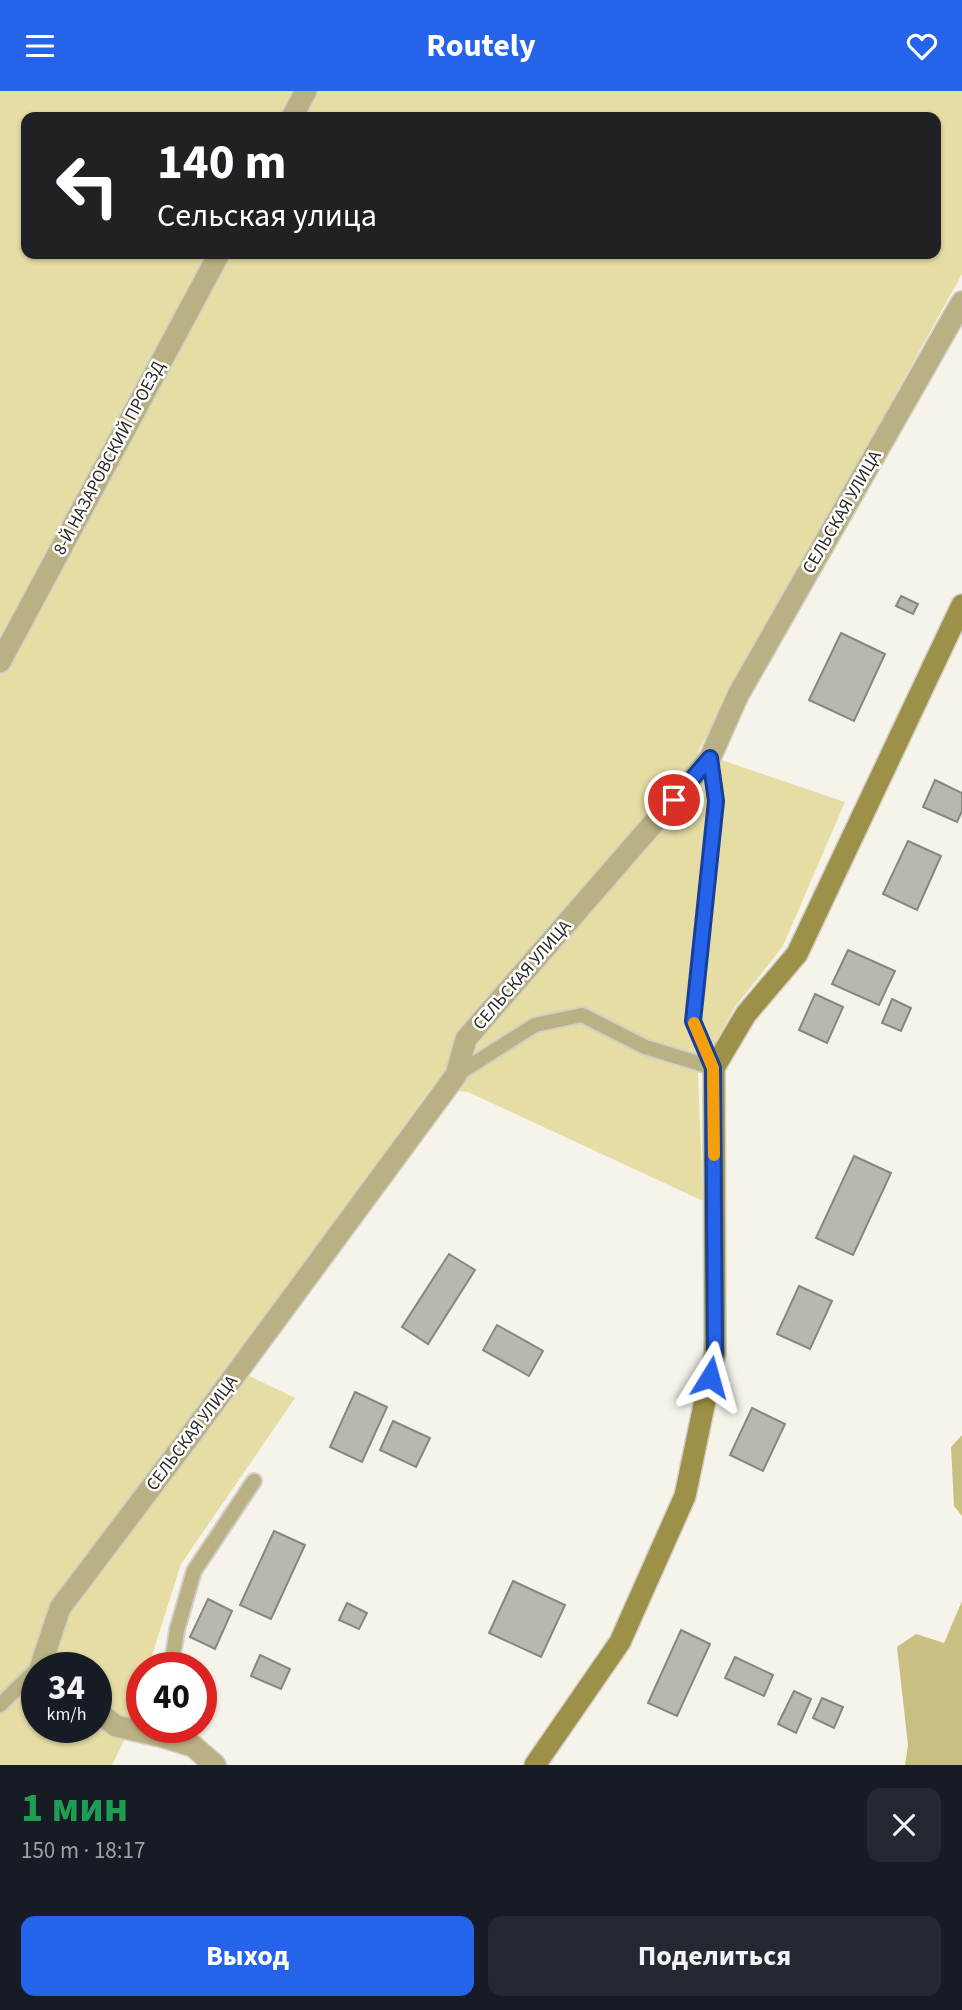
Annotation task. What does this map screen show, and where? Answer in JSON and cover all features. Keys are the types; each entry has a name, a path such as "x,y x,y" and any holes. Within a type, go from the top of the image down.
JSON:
{"street":[{"path":"295,112 306,91"},
{"name":"8-Й НАЗАРОВСКИЙ ПРОЕЗД","path":"0,662 216,259"},
{"name":"СЕЛЬСКАЯ УЛИЦА","path":"45,1652 60,1608 456,1075 466,1039 710,758 738,695 962,302"},
{"path":"535,1765 620,1643 685,1496 715,1353 713,1068 746,1014 797,954 962,605"},
{"path":"187,1743 215,1765"}],"lane":[{"path":"710,758 716,801 693,1021 713,1068"},
{"path":"456,1075 536,1025 582,1015 645,1047 713,1068"},
{"path":"173,1652 177,1629 194,1571 254,1481"},
{"path":"0,1705 21,1685"}],"shaded area":[{"path":"0,91 962,91 962,274 698,752 845,802 783,946 735,1007 698,1074 703,1201 468,1092 431,1088 231,1367 295,1398 181,1564 153,1652 126,1652 126,1735 112,1765 0,1765"},
{"path":"962,1435 962,1516 954,1506 951,1447"},
{"path":"962,1601 962,1765 905,1765 908,1745 897,1647 916,1634 944,1643"}],"building":[{"path":"901,596 918,604 913,614 896,606"},
{"path":"841,633 885,654 854,721 809,700"},
{"path":"935,780 962,793 962,811 957,822 923,807"},
{"path":"908,841 941,856 917,910 883,894"},
{"path":"848,950 895,971 879,1005 832,984"},
{"path":"815,994 843,1007 827,1043 799,1030"},
{"path":"892,999 911,1008 901,1031 882,1023"},
{"path":"854,1156 891,1173 853,1255 816,1238"},
{"path":"449,1254 475,1270 428,1344 402,1327"},
{"path":"799,1286 832,1301 810,1349 777,1334"},
{"path":"497,1325 543,1351 529,1376 483,1350"},
{"path":"355,1392 387,1407 362,1462 330,1447"},
{"path":"752,1408 785,1424 763,1471 730,1455"},
{"path":"393,1421 430,1438 416,1467 380,1450"},
{"path":"274,1531 305,1545 271,1619 240,1605"},
{"path":"513,1581 565,1605 541,1657 489,1633"},
{"path":"208,1599 232,1611 215,1649 190,1637"},
{"path":"347,1603 367,1613 359,1629 339,1620"},
{"path":"681,1630 710,1644 677,1716 648,1703"},
{"path":"260,1655 290,1669 281,1689 251,1676"},
{"path":"735,1657 773,1675 764,1696 725,1678"},
{"path":"794,1691 811,1699 796,1733 778,1724"},
{"path":"822,1698 843,1707 834,1728 813,1718"}],"slow traffic":[{"path":"694,1023 713,1068 714,1155"}],"route":[{"path":"674,800 710,758 716,801 693,1021 713,1068 715,1353 710,1377"}]}
